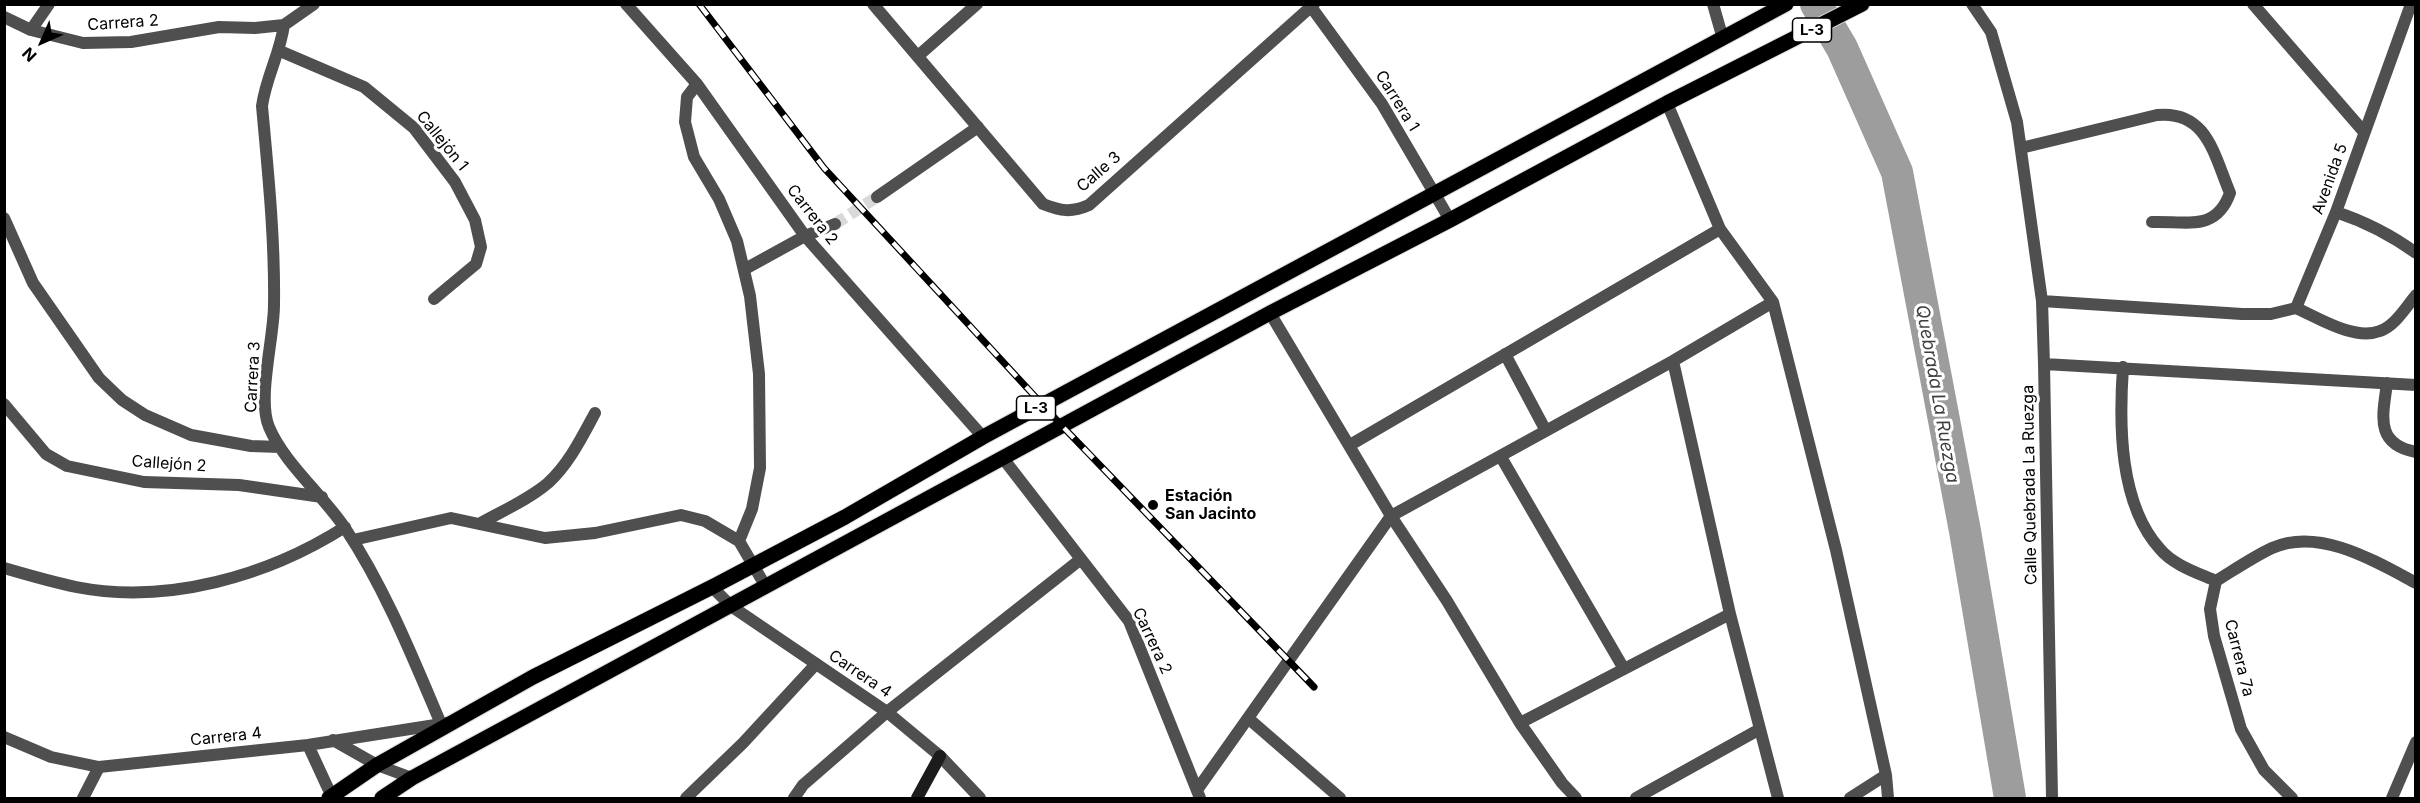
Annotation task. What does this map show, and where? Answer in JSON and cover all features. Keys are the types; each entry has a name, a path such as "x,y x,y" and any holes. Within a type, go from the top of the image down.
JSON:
{"main road":[{"name":"L-3","path":"330,797 377,765 447,723 754,565 845,516 983,436 1786,4"},
{"name":"L-3","path":"382,798 412,778 1270,313 1450,220 1667,103 1862,4"},
{"path":"916,798 940,756"}],"street":[{"path":"31,30 49,4"},
{"name":"Carrera 2","path":"4,17 31,30 82,43 131,42 219,27 255,28 284,25 314,4"},
{"name":"Carrera 2","path":"626,4 697,84 805,236 983,436"},
{"name":"Calle 3","path":"873,4 1043,204 1059,210 1074,212 1089,205 1311,5"},
{"path":"918,56 977,4"},
{"path":"1713,4 1723,39"},
{"path":"1972,4 1991,32 2017,122 2042,301 2044,364"},
{"path":"2253,4 2364,132"},
{"name":"Avenida 5","path":"2296,308 2336,212 2411,4"},
{"name":"Carrera 1","path":"1311,5 1382,104 1450,220"},
{"name":"Carrera 3","path":"284,25 280,51 265,81 262,106 274,306 266,399 268,425 280,447 322,497 353,540 447,723"},
{"name":"Callejón 1","path":"280,51 364,87 414,128 455,182 475,220 481,247 476,264 434,299"},
{"path":"697,84 687,97 685,122 694,157 719,198 737,241 745,269 759,374 761,447 758,489 739,541"},
{"path":"1667,103 1720,229 1773,302 1836,550 1886,775 1888,798"},
{"path":"2021,148 2157,115 2174,113 2188,118 2205,133 2230,193 2224,209 2210,221 2152,222"},
{"path":"878,197 978,127"},
{"path":"2336,212 2366,221 2415,253"},
{"path":"4,218 33,283 99,378 122,400 145,415 191,435 251,446 280,447"},
{"path":"745,269 805,236 836,224"},
{"path":"1350,445 1720,229"},
{"path":"2042,301 2241,314 2271,314 2296,308 2350,331 2367,334 2381,331 2397,318 2415,295"},
{"path":"1199,794 1391,516 1673,361 1773,302"},
{"path":"1270,313 1391,516 1447,601 1520,723 1562,783 1576,798"},
{"path":"1505,354 1546,431"},
{"path":"1673,361 1730,614 1778,798"},
{"name":"Calle Quebrada La Ruezga","path":"2052,798 2044,364 2415,385"},
{"path":"2123,367 2120,406 2124,466 2142,520 2160,550 2182,565 2216,581 2273,548 2300,540 2328,544 2384,566 2415,583"},
{"path":"2387,383 2383,421 2385,433 2393,444 2415,452"},
{"name":"Callejón 2","path":"4,404 46,454 67,466 144,482 239,485 322,497"},
{"path":"479,524 528,497 548,483 569,458 595,413"},
{"name":"Carrera 2","path":"1002,457 1129,621 1199,794"},
{"path":"1501,457 1624,669"},
{"path":"353,540 451,518 545,538 595,533 681,515 705,521 739,541 766,587"},
{"path":"4,568 77,587 132,592 177,590 218,581 284,560 314,546 345,527"},
{"path":"794,798 803,785 887,712 1082,559"},
{"name":"Carrera 7a","path":"2216,581 2210,609 2214,636 2241,729 2264,770 2292,798"},
{"name":"Carrera 4","path":"712,587 731,606 887,712 940,756 980,798"},
{"path":"1520,723 1730,614"},
{"path":"686,798 743,743 816,664"},
{"path":"1249,719 1340,798"},
{"name":"Carrera 4","path":"4,737 51,757 99,767 308,745 447,723"},
{"path":"1636,798 1760,729"},
{"path":"333,740 377,765 412,778"},
{"path":"2392,798 2415,742"},
{"path":"308,745 330,797"},
{"path":"83,798 99,767"},
{"path":"1850,798 1886,775"}],"waterway":[{"name":"Quebrada La Ruezga","path":"1816,4 1842,48 1897,172 1965,531 2010,798"}],"tunnel":[{"path":"835,224 877,197"}],"railway":[{"path":"699,4 824,168 1065,429 1314,687"}],"place":[{"name":"Estación San Jacinto","path":"1153,505"}]}
